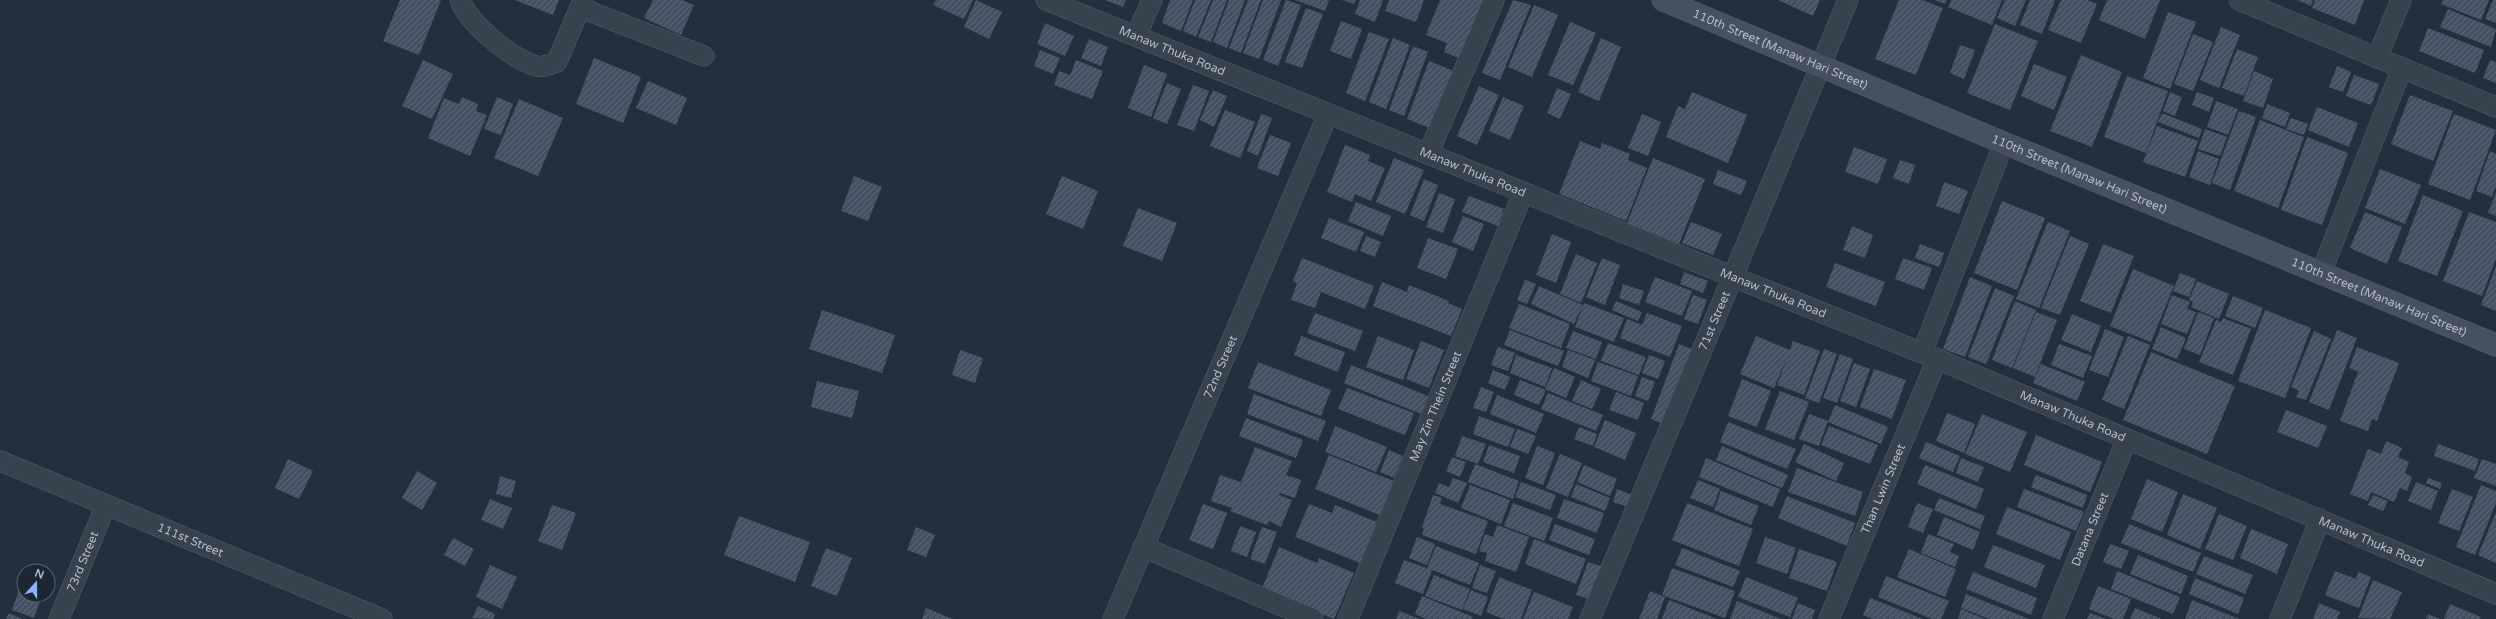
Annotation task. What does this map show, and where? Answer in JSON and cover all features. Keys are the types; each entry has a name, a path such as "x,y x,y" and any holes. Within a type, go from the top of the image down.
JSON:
{"main road":[{"name":"110th Street (Manaw Hari Street)","path":"1663,0 2004,143 2496,345"}],"street":[{"path":"460,0 480,28 509,51 536,66 547,66 557,62 582,4 704,56"},
{"name":"Manaw Thuka Road","path":"1046,0 1733,278 1930,356 2496,594"},
{"path":"1136,36 1152,0"},
{"path":"1428,154 1494,0"},
{"name":"71st Street","path":"1590,619 1848,0"},
{"path":"2239,0 2496,107"},
{"path":"2378,58 2401,0"},
{"path":"2321,273 2402,68"},
{"name":"72nd Street","path":"1113,619 1328,114"},
{"name":"Than Lwin Street","path":"1829,619 1930,356 2004,143"},
{"name":"May Zin Thein Street","path":"1348,619 1523,193"},
{"name":"Datana Street","path":"2053,619 2127,439"},
{"name":"111st Street","path":"0,461 382,619"},
{"name":"73rd Street","path":"59,619 106,505"},
{"path":"2280,619 2320,519"},
{"path":"1143,547 1313,619"}],"building":[{"path":"400,0 441,0 419,55 383,41"},
{"path":"515,0 559,0 553,15"},
{"path":"653,0 682,0 694,5 681,35 644,18"},
{"path":"936,0 973,0 964,19 933,5"},
{"path":"976,0 1002,12 989,39 964,27"},
{"path":"1105,0 1126,0 1123,7"},
{"path":"1170,0 1193,0 1181,31 1162,23"},
{"path":"1195,0 1211,0 1196,37 1183,31"},
{"path":"1213,0 1227,0 1211,42 1198,37"},
{"path":"1229,0 1245,0 1227,48 1213,42"},
{"path":"1248,0 1261,0 1241,53 1229,48"},
{"path":"1263,0 1281,0 1259,59 1243,53"},
{"path":"1286,0 1301,5 1278,66 1263,60"},
{"path":"1295,0 1329,0 1325,11"},
{"path":"1342,0 1356,0 1354,4"},
{"path":"1360,0 1383,0 1375,22 1355,14"},
{"path":"1389,0 1424,0 1416,22 1385,11"},
{"path":"1440,0 1486,0 1463,60 1444,52 1447,43 1426,35"},
{"path":"1513,0 1531,5 1500,80 1482,73"},
{"path":"1778,0 1820,0 1813,16"},
{"path":"1899,0 1923,0 1943,8 1916,75 1875,59"},
{"path":"1934,0 1947,0 1945,4"},
{"path":"1951,0 2002,0 1992,25 1948,7"},
{"path":"2005,0 2026,0 2015,26 1997,18"},
{"path":"2030,0 2055,0 2042,34 2020,25"},
{"path":"2061,0 2087,0 2097,4 2081,43 2048,30"},
{"path":"2107,0 2160,0 2145,39 2099,20"},
{"path":"2297,0 2313,0 2311,6"},
{"path":"2315,0 2364,0 2355,25 2312,8"},
{"path":"2443,0 2489,0 2481,20 2441,4"},
{"path":"2493,0 2496,0 2496,23 2485,19"},
{"path":"1534,5 1558,15 1532,77 1508,67"},
{"path":"1306,8 1323,14 1302,68 1285,62"},
{"path":"2448,9 2496,29 2491,47 2440,27"},
{"path":"2168,12 2196,22 2170,89 2143,78"},
{"path":"1341,21 1362,29 1351,59 1330,51"},
{"path":"1570,22 1596,33 1573,85 1548,75"},
{"path":"1045,23 1074,36 1065,56 1037,44"},
{"path":"1995,24 2038,41 2010,110 1967,93"},
{"path":"2221,27 2240,35 2219,88 2200,80"},
{"path":"2428,28 2484,50 2475,73 2419,51"},
{"path":"1369,32 1389,39 1365,101 1346,93"},
{"path":"2193,34 2213,42 2193,91 2174,84"},
{"path":"1393,38 1410,45 1386,109 1369,102"},
{"path":"1601,38 1621,47 1599,101 1578,92"},
{"path":"1089,39 1108,47 1101,66 1081,58"},
{"path":"1960,45 1975,50 1964,79 1950,73"},
{"path":"1413,46 1428,52 1404,116 1389,110"},
{"path":"2237,49 2258,57 2244,96 2222,88"},
{"path":"1040,50 1060,58 1053,74 1034,66"},
{"path":"2081,55 2122,72 2092,147 2050,131"},
{"path":"594,58 641,77 623,123 576,104"},
{"path":"423,60 453,74 432,119 402,106"},
{"path":"1076,60 1103,71 1092,99 1054,85 1059,71 1070,75"},
{"path":"2490,60 2496,62 2496,83 2483,78"},
{"path":"1429,61 1454,71 1432,129 1407,119"},
{"path":"2034,64 2067,77 2054,110 2021,96"},
{"path":"1144,65 1167,74 1151,117 1128,108"},
{"path":"2337,66 2351,72 2343,92 2329,87"},
{"path":"2254,71 2273,79 2263,108 2243,101"},
{"path":"2354,75 2379,84 2371,105 2346,96"},
{"path":"2127,76 2168,91 2146,153 2104,137"},
{"path":"648,81 687,98 676,125 636,108"},
{"path":"1167,83 1181,89 1167,124 1153,118"},
{"path":"1193,85 1209,91 1194,131 1177,125"},
{"path":"1479,86 1499,95 1477,145 1457,136"},
{"path":"1557,88 1571,94 1560,119 1547,113"},
{"path":"1213,90 1227,96 1214,127 1200,120"},
{"path":"1692,92 1747,115 1728,163 1666,137 1678,106 1685,109"},
{"path":"2170,92 2182,97 2175,116 2163,111"},
{"path":"2197,92 2214,98 2209,112 2192,105"},
{"path":"2410,95 2453,111 2433,161 2391,144"},
{"path":"462,97 478,104 476,111 487,115 470,156 428,138 444,98 459,104"},
{"path":"497,97 513,104 501,135 484,129"},
{"path":"1503,97 1524,106 1510,140 1489,131"},
{"path":"519,99 563,118 538,176 494,158"},
{"path":"2216,101 2238,109 2228,135 2207,127"},
{"path":"2267,104 2290,113 2285,127 2262,118"},
{"path":"2317,107 2358,123 2349,147 2308,130"},
{"path":"1225,110 1255,122 1240,158 1210,146"},
{"path":"2239,111 2256,117 2230,190 2212,183"},
{"path":"2162,113 2202,129 2199,138 2158,122"},
{"path":"1261,114 1272,118 1258,156 1247,151"},
{"path":"1642,114 1661,122 1648,156 1628,148"},
{"path":"2454,114 2496,130 2470,200 2428,184"},
{"path":"2291,118 2308,124 2304,135 2286,129"},
{"path":"2260,120 2304,137 2278,208 2234,191"},
{"path":"2157,126 2198,141 2185,177 2143,162"},
{"path":"2205,129 2227,137 2220,156 2198,149"},
{"path":"1270,135 1291,143 1278,176 1257,168"},
{"path":"2307,137 2348,153 2322,225 2281,210"},
{"path":"1580,141 1600,149 1602,143 1630,154 1628,160 1647,168 1626,221 1559,194"},
{"path":"1345,145 1370,155 1368,161 1385,168 1371,201 1355,194 1352,202 1327,192"},
{"path":"1854,147 1887,159 1878,184 1845,172"},
{"path":"2198,151 2219,159 2210,185 2189,177"},
{"path":"2490,151 2496,154 2496,186 2492,197 2476,191"},
{"path":"1394,158 1424,170 1405,214 1376,202"},
{"path":"1653,158 1705,179 1679,244 1627,223"},
{"path":"1900,160 1915,165 1909,184 1893,178"},
{"path":"2380,169 2421,185 2405,224 2365,208"},
{"path":"1718,170 1747,181 1741,195 1713,184"},
{"path":"854,176 882,187 868,221 841,211"},
{"path":"1062,176 1098,191 1083,229 1046,214"},
{"path":"1424,179 1438,185 1424,221 1410,215"},
{"path":"1944,182 1968,191 1959,214 1936,206"},
{"path":"2496,192 2496,216 2488,213"},
{"path":"1439,193 1455,199 1443,233 1426,227"},
{"path":"2423,195 2463,211 2437,276 2398,261"},
{"path":"1469,196 1504,209 1498,226 1462,212"},
{"path":"2002,201 2045,218 2017,290 1974,273"},
{"path":"1356,202 1391,216 1383,236 1348,221"},
{"path":"1138,208 1177,223 1162,261 1123,246"},
{"path":"2365,212 2402,227 2387,264 2350,248"},
{"path":"2469,212 2496,222 2496,259 2482,296 2443,281"},
{"path":"1463,216 1484,224 1473,251 1452,242"},
{"path":"1329,218 1364,232 1356,252 1321,238"},
{"path":"1691,222 1722,234 1713,255 1682,243"},
{"path":"2048,222 2070,231 2039,308 2016,299"},
{"path":"1852,226 1873,235 1865,258 1843,250"},
{"path":"1552,234 1571,242 1556,283 1536,275"},
{"path":"1366,236 1381,242 1375,257 1360,251"},
{"path":"2070,236 2089,244 2060,315 2041,308"},
{"path":"1428,238 1458,249 1446,279 1417,268"},
{"path":"1920,244 1944,253 1939,267 1915,258"},
{"path":"2103,244 2134,256 2111,313 2080,301"},
{"path":"1576,254 1597,263 1581,303 1560,294"},
{"path":"1302,258 1374,286 1365,309 1321,292 1315,308 1291,300 1297,283 1293,281"},
{"path":"1602,258 1620,265 1605,305 1586,297"},
{"path":"1903,258 1932,268 1924,290 1895,279"},
{"path":"1835,263 1885,282 1876,306 1826,287"},
{"path":"2496,266 2496,311 2481,305"},
{"path":"2133,269 2174,286 2151,342 2110,326"},
{"path":"1684,272 1708,281 1703,293 1680,284"},
{"path":"2180,273 2196,279 2189,297 2173,291"},
{"path":"1655,277 1692,291 1682,316 1645,302"},
{"path":"1970,277 1992,286 1965,357 1943,349"},
{"path":"1525,280 1536,284 1527,304 1517,300"},
{"path":"2197,281 2229,294 2219,319 2191,307 2193,302 2189,300"},
{"path":"1382,282 1407,292 1409,285 1449,301 1448,303 1462,309 1451,336 1373,306"},
{"path":"1623,284 1644,291 1639,305 1619,298"},
{"path":"1539,286 1583,305 1574,324 1531,304"},
{"path":"1995,288 2014,296 1986,364 1968,357"},
{"path":"1693,295 1707,300 1698,324 1684,319"},
{"path":"2172,295 2190,302 2187,309 2196,312 2187,334 2161,324"},
{"path":"2233,296 2263,308 2255,328 2225,316"},
{"path":"1616,301 1642,312 1638,321 1612,310"},
{"path":"2015,301 2036,310 2012,368 1992,360"},
{"path":"1584,303 1624,318 1614,342 1575,327"},
{"path":"1519,304 1570,324 1561,348 1509,328"},
{"path":"822,310 895,335 882,373 809,349"},
{"path":"2265,310 2311,328 2285,398 2238,381"},
{"path":"2036,312 2057,320 2035,377 2013,368"},
{"path":"2198,312 2214,318 2200,355 2184,349"},
{"path":"1315,313 1363,331 1355,351 1307,333"},
{"path":"1647,313 1682,326 1670,357 1620,338 1627,319 1642,325"},
{"path":"2072,314 2101,326 2091,352 2061,340"},
{"path":"2223,318 2251,329 2233,375 2199,362 2216,320 2221,322"},
{"path":"2161,327 2186,338 2177,359 2152,349"},
{"path":"2105,329 2124,337 2108,377 2089,370"},
{"path":"1510,330 1564,351 1558,366 1504,345"},
{"path":"2337,330 2357,338 2329,410 2309,402"},
{"path":"1573,331 1602,342 1596,359 1566,348"},
{"path":"2314,331 2331,339 2306,400 2296,397 2299,391 2291,387"},
{"path":"1301,336 1345,352 1338,372 1294,355"},
{"path":"1378,336 1414,350 1403,380 1366,367"},
{"path":"1756,336 1790,350 1793,341 1820,351 1804,395 1777,385 1787,358 1774,388 1740,374"},
{"path":"2128,336 2150,345 2124,409 2102,400"},
{"path":"1421,341 1444,350 1429,388 1406,379"},
{"path":"1608,343 1646,357 1639,375 1601,361"},
{"path":"1679,344 1694,350 1666,425 1651,419"},
{"path":"2059,344 2092,356 2083,378 2051,365"},
{"path":"1498,347 1515,353 1508,371 1491,365"},
{"path":"2357,347 2399,363 2377,421 2372,419 2368,431 2340,421 2358,372 2369,376 2349,368"},
{"path":"1824,349 1837,354 1819,403 1805,398"},
{"path":"960,350 983,358 975,383 952,375"},
{"path":"1568,350 1595,360 1588,378 1562,367"},
{"path":"2151,352 2235,386 2207,454 2123,420"},
{"path":"1840,354 1853,359 1837,403 1823,398"},
{"path":"1516,355 1552,368 1545,387 1510,373"},
{"path":"1649,355 1665,361 1658,379 1642,373"},
{"path":"1258,362 1331,390 1321,416 1248,388"},
{"path":"1598,362 1638,376 1631,396 1591,381"},
{"path":"1854,363 1870,369 1856,407 1840,401"},
{"path":"2041,364 2085,382 2077,401 2033,383"},
{"path":"1351,365 1428,396 1421,414 1344,383"},
{"path":"1554,368 1575,377 1566,398 1545,389"},
{"path":"1874,369 1906,380 1892,419 1860,407"},
{"path":"1493,370 1510,377 1505,390 1488,383"},
{"path":"1642,377 1655,382 1648,401 1635,396"},
{"path":"1742,379 1771,391 1757,427 1728,416"},
{"path":"1520,380 1546,390 1539,405 1514,395"},
{"path":"1581,380 1601,389 1592,409 1572,401"},
{"path":"817,381 859,391 852,418 811,407"},
{"path":"1481,387 1494,392 1486,412 1473,408"},
{"path":"1347,388 1414,413 1405,435 1338,409"},
{"path":"1780,391 1809,402 1794,440 1765,429"},
{"path":"1616,392 1644,403 1638,420 1609,410"},
{"path":"1548,393 1603,415 1596,431 1541,409"},
{"path":"1254,394 1326,421 1318,441 1247,414"},
{"path":"1497,395 1544,414 1536,433 1490,414"},
{"path":"1835,405 1888,427 1881,444 1828,422"},
{"path":"2286,410 2327,426 2318,448 2277,432"},
{"path":"1947,413 1975,424 1964,453 1936,441"},
{"path":"1809,414 1828,421 1819,446 1799,439"},
{"path":"1982,414 2027,432 2010,472 1965,454"},
{"path":"1479,416 1515,429 1508,447 1473,434"},
{"path":"1246,418 1303,440 1296,458 1239,436"},
{"path":"1605,420 1636,433 1625,460 1594,447"},
{"path":"1728,422 1796,449 1787,469 1720,442"},
{"path":"1335,426 1387,447 1376,472 1325,452"},
{"path":"1829,426 1878,445 1870,464 1821,445"},
{"path":"1579,427 1597,434 1593,446 1574,439"},
{"path":"1517,429 1536,436 1528,454 1510,447"},
{"path":"2036,435 2102,462 2090,492 2024,465"},
{"path":"1462,436 1486,444 1478,464 1455,456"},
{"path":"2386,441 2402,448 2398,457 2409,462 2405,473 2412,477 2407,491 2400,488 2394,502 2371,492 2368,501 2350,494 2368,449 2381,454"},
{"path":"1926,442 1960,456 1953,472 1919,458"},
{"path":"1804,444 1844,463 1836,481 1795,462"},
{"path":"2438,444 2479,459 2475,471 2434,456"},
{"path":"1489,445 1520,456 1514,473 1483,462"},
{"path":"1537,446 1555,453 1543,485 1525,478"},
{"path":"1722,446 1788,475 1782,488 1716,460"},
{"path":"1255,447 1292,461 1286,475 1301,480 1295,498 1280,493 1279,495 1292,500 1281,527 1269,521 1267,525 1230,511 1232,508 1211,501 1220,475 1241,482"},
{"path":"1389,450 1403,456 1394,478 1380,472"},
{"path":"1560,454 1582,463 1568,497 1546,488"},
{"path":"1329,455 1396,482 1382,516 1315,489"},
{"path":"1452,457 1466,462 1460,477 1446,471"},
{"path":"1706,458 1780,489 1773,507 1699,477"},
{"path":"1961,458 1984,467 1978,482 1956,473"},
{"path":"288,459 313,471 299,499 275,488"},
{"path":"2482,459 2496,464 2496,486 2474,478"},
{"path":"1475,464 1519,481 1513,499 1468,482"},
{"path":"1584,465 1617,479 1610,496 1577,482"},
{"path":"1925,465 1984,489 1976,509 1917,484"},
{"path":"1797,468 1863,492 1855,516 1788,492"},
{"path":"417,471 437,483 422,510 402,498"},
{"path":"2036,475 2087,495 2083,508 2031,487"},
{"path":"500,476 516,481 511,498 496,494"},
{"path":"1453,478 1467,483 1458,503 1435,493 1439,483 1449,487"},
{"path":"2428,478 2442,483 2440,489 2426,483"},
{"path":"2147,479 2178,492 2162,532 2131,519"},
{"path":"1698,480 1720,489 1713,507 1690,498"},
{"path":"1521,482 1556,495 1550,510 1515,497"},
{"path":"2416,482 2438,491 2431,510 2408,501"},
{"path":"1576,484 1610,498 1605,511 1571,497"},
{"path":"1470,485 1510,500 1501,524 1461,508"},
{"path":"2481,485 2496,491 2496,503 2475,555 2456,547"},
{"path":"1617,489 1632,495 1628,507 1613,502"},
{"path":"2024,489 2084,512 2076,531 2017,507"},
{"path":"2452,489 2473,497 2459,531 2438,523"},
{"path":"1721,491 1759,506 1751,525 1714,510"},
{"path":"2183,494 2217,508 2200,549 2167,535"},
{"path":"1433,495 1442,498 1440,504 1488,521 1476,554 1422,535 1424,528 1422,527"},
{"path":"2373,495 2388,501 2383,511 2368,505"},
{"path":"1787,496 1855,523 1847,546 1778,518"},
{"path":"1939,498 1985,516 1980,529 1934,510"},
{"path":"490,499 512,508 503,529 481,520"},
{"path":"1564,499 1604,513 1597,533 1557,518"},
{"path":"1513,503 1553,518 1544,541 1504,526"},
{"path":"1687,503 1753,529 1739,566 1672,540"},
{"path":"1917,503 1933,509 1923,533 1908,527"},
{"path":"1203,504 1227,513 1213,549 1189,540"},
{"path":"1309,504 1332,513 1335,505 1377,522 1360,563 1295,537"},
{"path":"552,505 576,513 562,550 538,541"},
{"path":"2007,507 2071,532 2060,560 1996,534"},
{"path":"2496,512 2496,563 2478,555"},
{"path":"2219,514 2247,526 2233,560 2205,549"},
{"path":"739,516 810,542 795,582 724,555"},
{"path":"1944,517 1980,532 1973,550 1937,535"},
{"path":"1555,524 1595,539 1589,555 1549,540"},
{"path":"2129,524 2201,553 2193,572 2121,543"},
{"path":"1497,525 1529,537 1516,572 1485,561 1487,553 1479,551 1485,534 1493,537"},
{"path":"1240,526 1256,532 1247,557 1231,551"},
{"path":"916,527 935,535 926,557 907,550"},
{"path":"1262,527 1277,532 1265,564 1250,559"},
{"path":"2251,529 2288,544 2277,574 2240,558"},
{"path":"1928,534 1954,544 1950,552 1959,556 1955,567 1921,553"},
{"path":"1417,537 1435,544 1427,565 1409,558"},
{"path":"1765,537 1796,548 1787,574 1756,563"},
{"path":"453,538 474,549 465,566 444,555"},
{"path":"1534,539 1586,559 1576,584 1525,564"},
{"path":"2110,544 2129,551 2121,569 2103,562"},
{"path":"1993,545 2045,565 2036,588 1984,567"},
{"path":"1436,546 1479,563 1470,585 1427,568"},
{"path":"1279,547 1317,563 1319,558 1354,573 1334,619 1261,591"},
{"path":"826,548 852,558 837,596 811,586"},
{"path":"1682,548 1740,571 1733,587 1675,565"},
{"path":"1799,549 1837,562 1827,591 1789,578"},
{"path":"1909,549 1956,569 1945,597 1897,577"},
{"path":"2138,555 2188,576 2181,594 2130,574"},
{"path":"2204,556 2253,575 2245,594 2196,574"},
{"path":"1404,560 1432,570 1423,594 1395,583"},
{"path":"1588,562 1604,567 1592,600 1576,595"},
{"path":"490,565 517,577 502,609 476,597"},
{"path":"1480,565 1496,571 1487,593 1472,588"},
{"path":"1672,568 1735,591 1725,618 1662,595"},
{"path":"2117,571 2180,597 2173,614 2111,589"},
{"path":"2335,571 2356,579 2358,572 2371,577 2359,608 2325,595"},
{"path":"1973,572 2037,598 2031,615 1966,589"},
{"path":"1434,575 1470,589 1462,610 1425,596"},
{"path":"1886,576 1949,601 1941,619 1932,619 1878,597"},
{"path":"1499,577 1532,590 1521,619 1503,619 1486,612"},
{"path":"1746,577 1798,598 1790,617 1738,597"},
{"path":"2195,578 2244,598 2238,614 2189,594"},
{"path":"2373,580 2402,592 2390,619 2358,618"},
{"path":"2098,586 2131,599 2123,619 2114,619 2089,609"},
{"path":"1471,590 1488,597 1481,616 1463,609"},
{"path":"1650,591 1665,597 1657,619 1639,619"},
{"path":"1534,592 1573,607 1568,619 1523,619"},
{"path":"1966,594 2029,619 1989,619 1961,608"},
{"path":"1422,596 1473,617 1472,619 1426,619 1415,614"},
{"path":"1870,598 1923,619 1873,619 1863,615"},
{"path":"16,599 16,603 39,603 34,618 12,610"},
{"path":"1669,600 1717,619 1662,619"},
{"path":"2192,600 2239,619 2185,619"},
{"path":"1737,601 1781,619 1730,619"},
{"path":"1798,603 1815,610 1812,619 1792,619"},
{"path":"2319,603 2340,612 2337,619 2313,619"},
{"path":"2450,604 2481,617 2480,619 2444,619"},
{"path":"478,606 495,614 493,619 472,618"},
{"path":"926,608 953,619 922,619"},
{"path":"2135,608 2162,619 2130,619"},
{"path":"1961,609 1985,619 1958,619"},
{"path":"1399,611 1420,619 1396,619"},
{"path":"9,613 22,619 6,619"},
{"path":"2090,613 2106,619 2087,619"},
{"path":"2428,614 2440,619 2426,619"}]}
